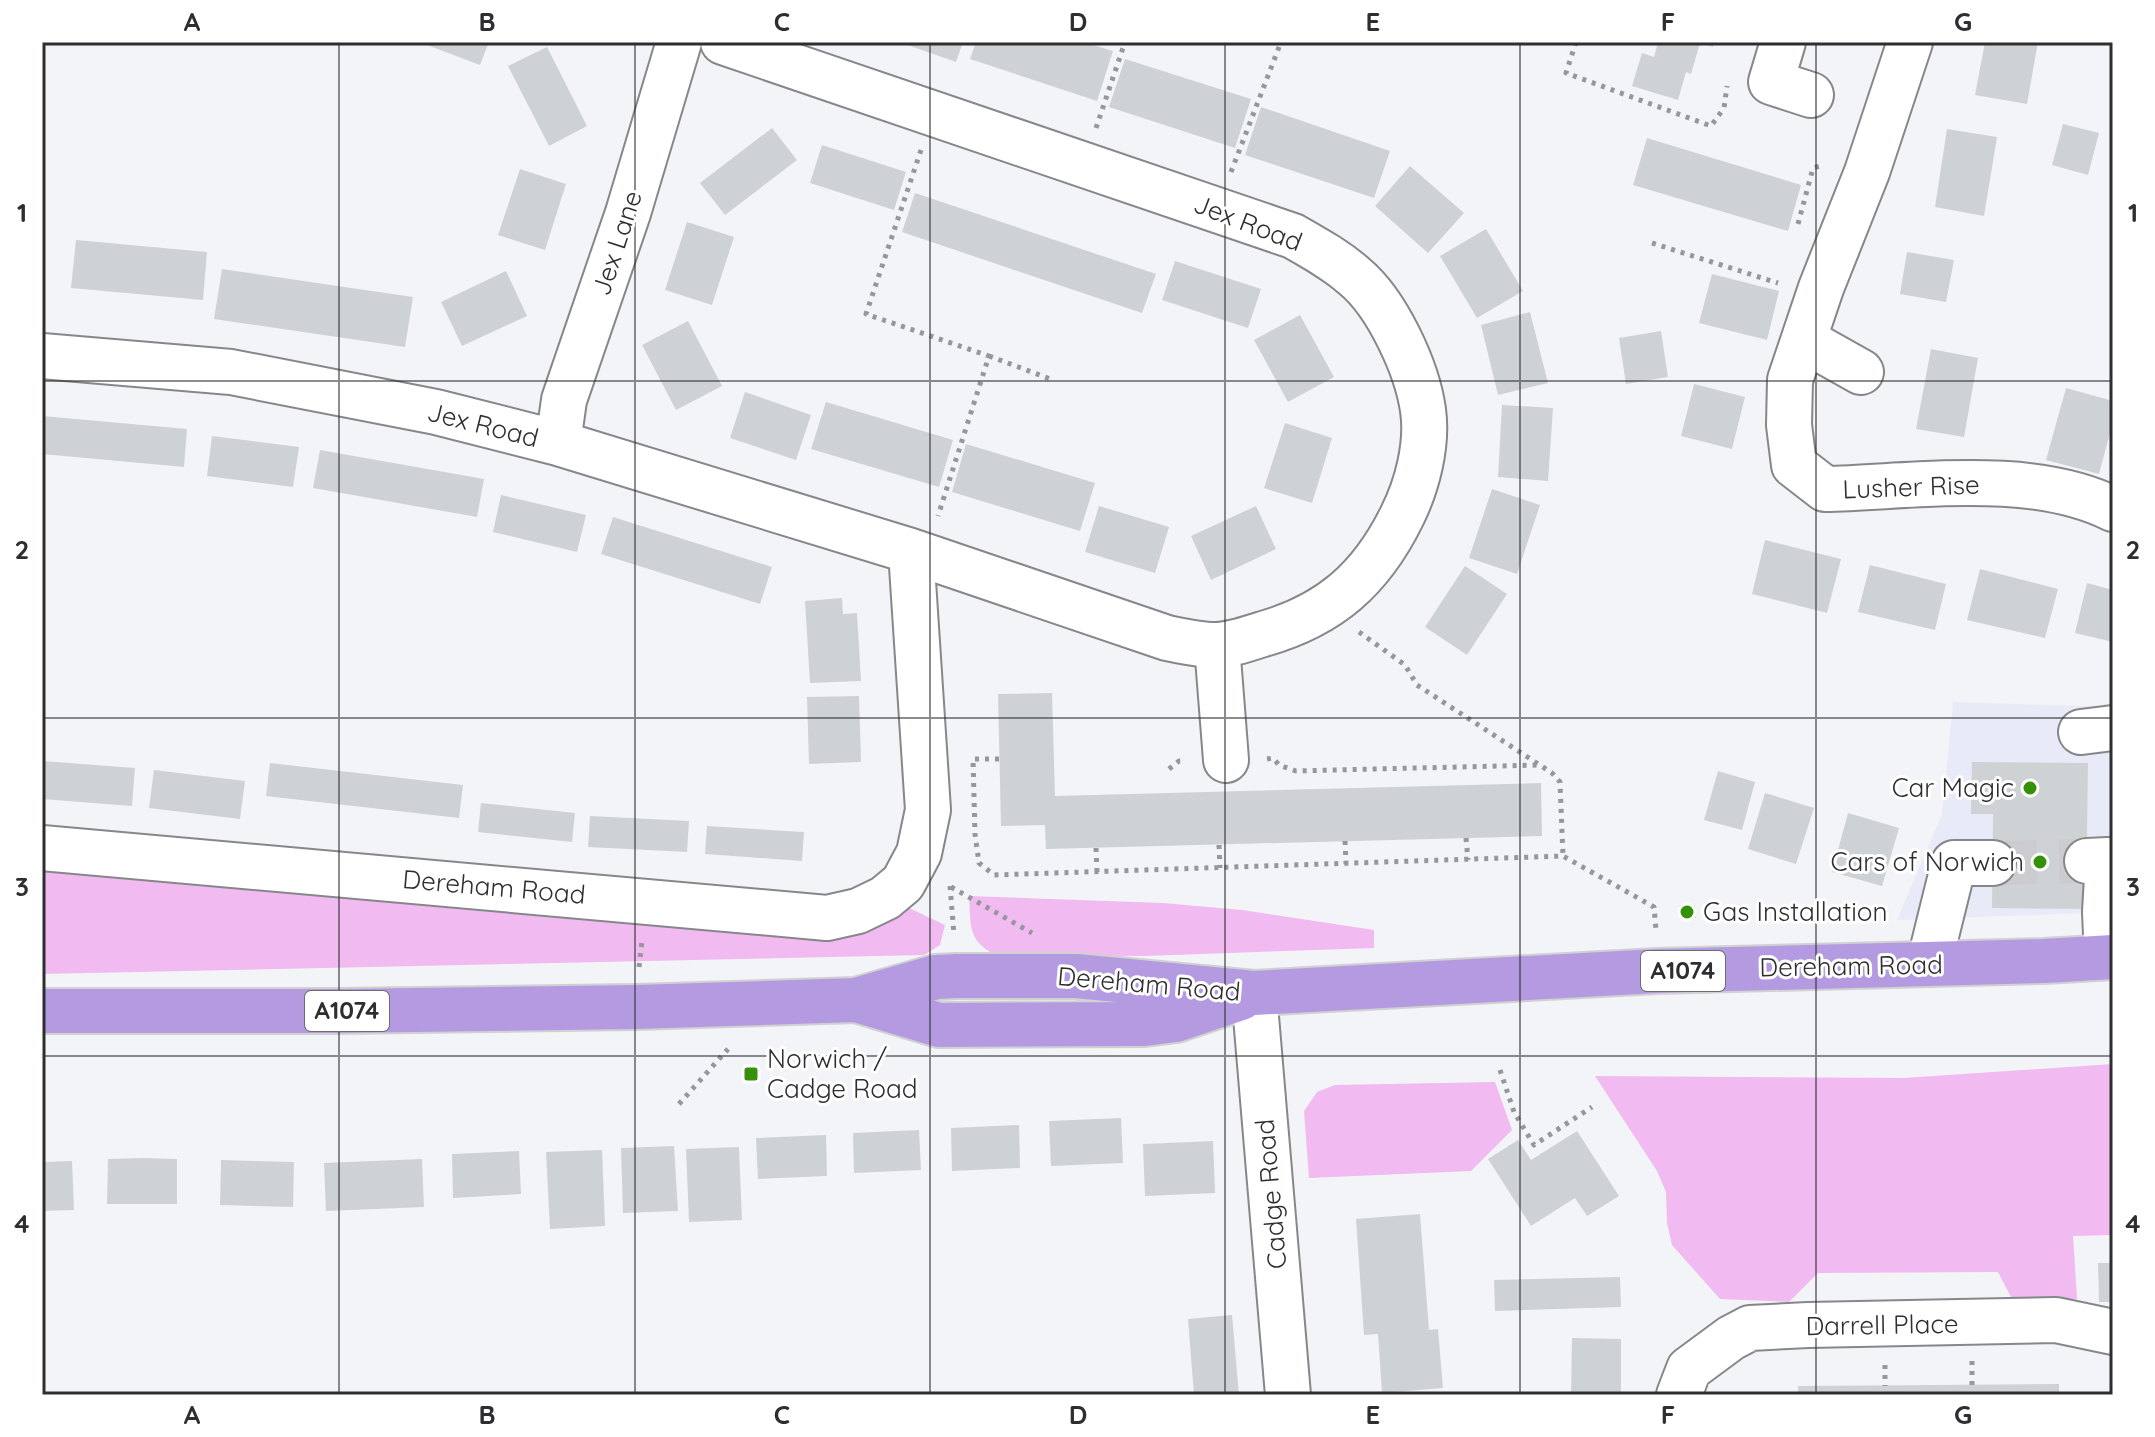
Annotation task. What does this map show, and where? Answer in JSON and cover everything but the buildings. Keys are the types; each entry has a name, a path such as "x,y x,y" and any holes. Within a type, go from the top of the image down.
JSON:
{"highway":[{"name":"Dereham Road","path":"42,1011 636,1007 856,1000 936,977 957,976 1076,976 1254,993 1657,971 2110,957"},
{"name":"Dereham Road","path":"856,1000 939,1025 1144,1024 1176,1020 1254,993"}],"street":[{"name":"Jex Lane","path":"558,443 564,400 628,213 679,42"},
{"name":"Jex Road","path":"42,356 231,372 436,412 558,443 918,554 1167,638 1217,645 1289,627 1337,601 1365,575 1383,551 1413,493 1422,449 1423,411 1411,367 1396,335 1376,300 1356,277 1293,236 723,42"},
{"path":"1783,42 1771,82 1811,95"},
{"name":"Lusher Rise","path":"1907,43 1867,172 1821,288 1790,380 1789,425 1794,465 1825,489 1963,482 2049,490 2113,509"},
{"path":"1804,340 1862,366"},
{"path":"918,554 928,810 919,853"},
{"path":"1217,645 1226,760"},
{"name":"Dereham Road","path":"42,848 827,918 858,911 885,898 903,883 919,853"},
{"path":"2102,861 2110,957"},
{"path":"1929,964 1954,863 1993,863"},
{"name":"Cadge Road","path":"1254,993 1288,1395"},
{"name":"Darrell Place","path":"1679,1395 1689,1369 1750,1328 2056,1320 2113,1332"}],"path":[{"path":"1084,163 1125,42"},
{"path":"1217,210 1281,42"},
{"path":"1576,42 1566,73 1711,126 1724,108 1728,81"},
{"path":"924,142 866,314 1053,380"},
{"path":"1798,226 1813,168"},
{"path":"1652,243 1782,284"},
{"path":"918,554 989,356"},
{"path":"1326,607 1405,665 1417,685 1560,782 1563,856"},
{"path":"1273,758 1279,765 1296,771 1539,765"},
{"path":"999,759 973,759 979,863 994,875 1563,856 1654,907 1657,971"},
{"path":"1169,769 1179,761"},
{"path":"1466,838 1468,860"},
{"path":"1345,841 1346,864"},
{"path":"1219,845 1220,868"},
{"path":"1096,848 1097,872"},
{"path":"919,853 951,887 1045,940"},
{"path":"951,887 957,976"},
{"path":"636,1007 645,900"},
{"path":"679,1104 728,1049"},
{"path":"1500,1070 1514,1112 1534,1145 1592,1107"}],"shaded area":[{"path":"1953,702 2113,707 2113,912 1897,920 1942,814"},
{"path":"42,861 905,906 945,925 940,945 924,955 42,974"},
{"path":"969,896 1163,903 1242,910 1374,930 1374,948 1144,956 996,955 975,938"},
{"path":"2113,1064 2113,1235 2073,1236 2077,1299 2013,1301 1998,1272 1818,1273 1789,1302 1720,1299 1672,1245 1667,1223 1666,1192 1657,1171 1595,1076 1904,1078"},
{"path":"1495,1082 1512,1130 1471,1171 1309,1178 1304,1111 1317,1092 1335,1085"}],"tunnel":[{"path":"1993,863 2087,861"}],"place":[{"name":"Car Magic","path":"2030,788"},
{"name":"Cars of Norwich","path":"2040,862"},
{"name":"Gas Installation","path":"1687,912"},
{"name":"Norwich / Cadge Road","path":"751,1074"}]}
